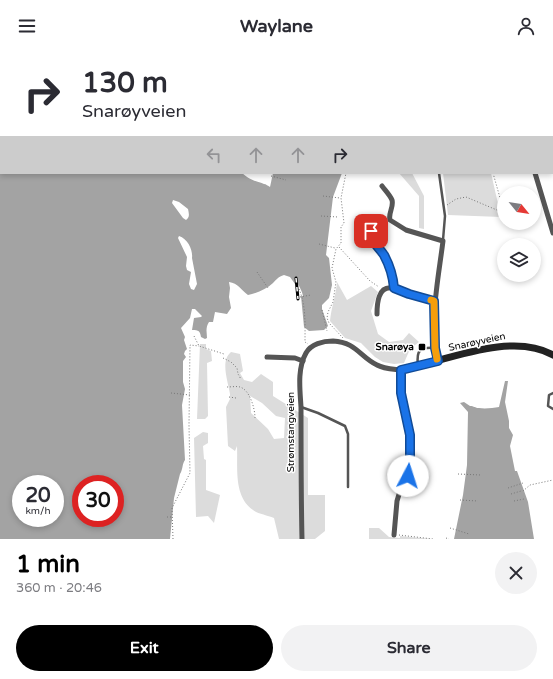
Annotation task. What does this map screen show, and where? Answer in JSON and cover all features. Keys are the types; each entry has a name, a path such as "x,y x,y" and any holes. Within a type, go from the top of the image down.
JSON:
{"street":[{"path":"535,174 550,212 553,233"},
{"path":"382,186 392,201 389,216 390,220 406,230 443,241 434,301 435,348 438,361"},
{"path":"371,231 372,240 383,255 390,269 394,288"},
{"path":"377,314 379,298 383,290 387,288 394,288 434,301"},
{"name":"Snarøyveien","path":"312,346 327,342 345,343 361,352 373,363 379,366 401,370 482,350 510,345 531,346 544,350 553,355"},
{"path":"267,357 295,358 303,361 306,353 312,346"},
{"name":"Strømstangveien","path":"302,539 300,493 300,373 303,361"},
{"path":"394,534 397,501 400,491 408,476 410,467 410,435 401,393 401,370"}],"lane":[{"path":"439,174 444,207 443,241"},
{"path":"418,367 418,353 422,349 435,348"},
{"path":"553,393 549,395 548,406 553,409"},
{"path":"300,406 318,412 345,426 348,434 348,487"}],"path":[{"path":"345,343 343,336 329,323 327,318 333,302 336,282 332,268 336,250 341,243 341,227 344,223 340,198 346,174"},
{"path":"493,174 497,187"},
{"path":"271,176 286,180"},
{"path":"323,196 340,198"},
{"path":"444,207 456,199 466,197 497,209"},
{"path":"321,216 338,217"},
{"path":"319,244 335,248"},
{"path":"338,246 370,281 383,290"},
{"path":"257,272 268,288"},
{"path":"299,289 304,308 305,342 312,346"},
{"path":"300,297 311,295"},
{"path":"322,310 327,331"},
{"path":"194,336 200,346"},
{"path":"173,539 172,508 190,473 190,345 200,346 224,354"},
{"path":"224,358 237,368 240,379"},
{"path":"228,387 240,387 247,391 255,412 255,418"},
{"path":"171,394 190,396"},
{"path":"229,397 236,398"},
{"path":"288,404 300,406"},
{"path":"458,474 481,475"},
{"path":"511,494 522,491 530,486 553,480"},
{"path":"508,488 523,483"},
{"path":"514,501 524,499"},
{"path":"460,500 478,501"},
{"path":"167,517 172,517"},
{"path":"450,528 469,534"},
{"path":"394,534 433,539"}],"shaded area":[{"path":"0,174 243,174 250,179 266,184 270,187 273,174 342,174 333,197 326,255 329,258 332,285 329,298 322,305 328,326 324,330 309,331 304,327 301,296 303,296 302,291 298,284 295,284 290,277 284,275 279,277 265,289 248,295 237,285 229,282 231,308 227,314 215,312 213,322 209,322 207,326 207,338 205,339 201,337 200,332 192,330 194,318 202,316 195,309 192,309 190,318 181,328 185,337 184,340 187,349 184,354 186,357 183,361 183,382 185,389 182,405 185,460 174,498 170,539 0,539","holes":["173,200 179,202 188,209 189,215 186,220 172,203","179,236 182,237 191,248 197,284 194,290 191,289 189,284 191,272 187,270 187,257 178,238"]},
{"path":"400,174 413,174 424,196 424,229 419,228 419,196"},
{"path":"443,174 491,174 497,199 497,217 448,215"},
{"path":"337,282 347,300 371,286 378,292 371,311 378,334 389,342 403,340 409,333 419,342 410,349 404,363 394,364 383,362 375,357 361,343 345,338 330,321"},
{"path":"200,344 206,344 206,349 211,351 212,361 207,363 208,416 205,419 197,419"},
{"path":"231,352 240,354 243,371 240,373 244,380 252,382 261,374 273,382 273,396 308,418 308,495 325,495 325,531 315,539 279,539 274,518 253,510 242,497 239,489 237,472 237,446 235,451 228,446 226,407 230,399 230,394 225,366","holes":["250,396 262,403 276,416 285,418 284,438 274,439 268,429 251,413"]},
{"path":"505,381 508,381 505,402 509,428 513,435 510,446 515,471 517,471 528,502 534,539 454,539 463,495 467,465 468,412 460,403 464,402 470,406 478,408 499,407"},
{"path":"203,432 208,433 208,443 203,446 204,459 206,460 206,490 220,495 214,523 208,516 196,517 194,438"},
{"path":"369,528 379,528 389,537 400,538 400,536 432,539 369,539"}],"railway":[{"path":"296,278 298,299"}],"slow traffic":[{"path":"431,300 434,301 435,348 437,359"}],"place":[{"name":"Snarøya","path":"422,347"}],"route":[{"path":"371,231 372,240 383,255 393,276 394,288 434,301 435,348 438,361 401,370 400,386 410,435 410,467 408,476"}]}
